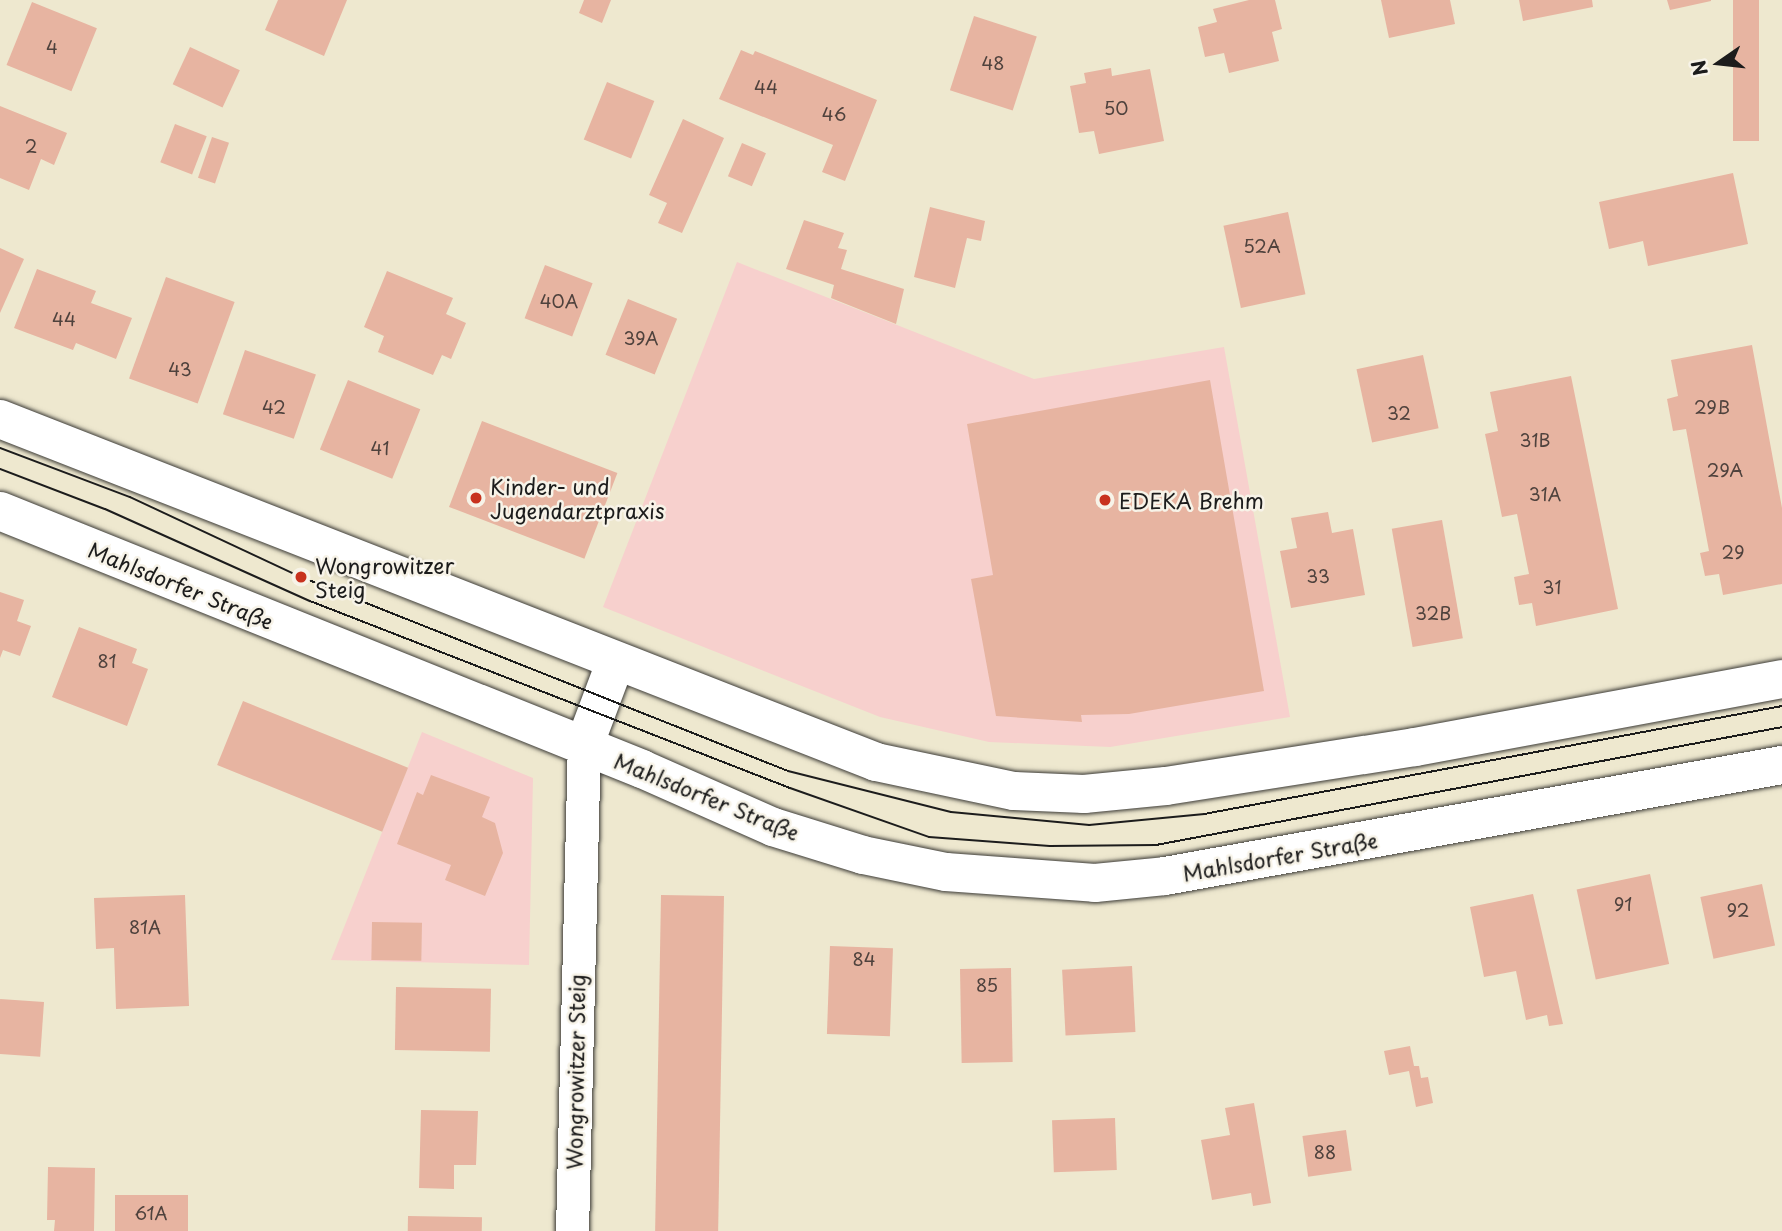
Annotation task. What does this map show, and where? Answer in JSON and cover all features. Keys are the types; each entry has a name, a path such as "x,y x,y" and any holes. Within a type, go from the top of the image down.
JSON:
{"main road":[{"path":"0,419 615,663 876,762 1014,790 1084,794 1166,786 1415,747 1782,679"},
{"name":"Mahlsdorfer Straße","path":"0,511 584,746 773,827 863,855 946,872 1095,883 1259,862 1782,765"},
{"path":"584,746 615,663"}],"street":[{"name":"Wongrowitzer Steig","path":"572,1231 584,746"}],"shaded area":[{"path":"737,262 1034,379 1224,347 1290,717 1110,747 989,742 880,717 603,607"},
{"path":"422,732 533,778 529,965 331,960"}],"building":[{"path":"278,0 347,0 324,56 265,30"},
{"path":"584,0 611,0 602,23 579,13"},
{"path":"1249,0 1275,0 1282,29 1272,32 1279,61 1229,73 1224,53 1205,57 1198,27 1217,22 1213,9"},
{"path":"1381,0 1450,0 1455,24 1389,38"},
{"path":"1519,0 1592,0 1593,7 1523,21"},
{"path":"1667,0 1711,0 1711,1 1670,10"},
{"path":"1733,0 1759,0 1759,141 1733,141"},
{"path":"32,2 97,28 71,91 7,65"},
{"path":"974,16 1037,36 1013,111 950,90"},
{"path":"190,47 240,70 223,107 173,84"},
{"path":"741,50 753,55 755,51 877,100 845,181 822,172 833,145 719,99"},
{"path":"1111,68 1112,76 1150,69 1164,141 1099,154 1094,131 1079,133 1070,86 1086,83 1084,73"},
{"path":"607,82 654,101 631,159 584,139"},
{"path":"0,106 67,133 54,165 41,159 29,190 0,178"},
{"path":"683,119 724,138 682,233 658,223 667,203 649,195"},
{"path":"175,124 207,136 192,174 160,162"},
{"path":"212,137 229,143 215,184 198,178"},
{"path":"742,143 766,153 752,186 728,176"},
{"path":"1733,173 1748,244 1648,266 1643,241 1609,249 1599,202"},
{"path":"930,207 985,221 981,241 967,238 955,288 914,277"},
{"path":"1288,212 1305,294 1241,308 1223,226"},
{"path":"804,220 844,233 838,248 847,250 841,269 904,289 896,324 831,298 834,285 786,269"},
{"path":"0,248 24,259 0,313"},
{"path":"545,265 593,283 572,336 525,318"},
{"path":"37,269 96,291 91,303 132,318 116,359 76,343 73,350 14,328"},
{"path":"387,271 453,298 446,314 466,323 451,359 442,355 433,375 378,352 384,336 364,327"},
{"path":"166,277 235,302 198,403 129,378"},
{"path":"628,299 677,319 655,374 606,355"},
{"path":"1752,345 1782,508 1782,584 1723,595 1719,574 1705,576 1700,553 1709,551 1686,429 1673,431 1667,399 1678,396 1671,360"},
{"path":"245,350 316,374 294,439 223,414"},
{"path":"1423,355 1439,428 1372,442 1356,369"},
{"path":"1571,376 1618,609 1536,626 1532,603 1519,605 1514,577 1529,574 1517,514 1502,517 1485,434 1498,431 1490,392"},
{"path":"348,380 420,409 392,479 320,450"},
{"name":"EDEKA Brehm","path":"1210,380 1264,691 1129,714 1081,715 1082,722 996,716 971,579 993,575 967,424"},
{"path":"482,421 617,473 584,559 449,507"},
{"path":"1328,512 1332,533 1353,529 1365,595 1291,608 1280,551 1297,548 1291,518"},
{"path":"1442,520 1463,638 1413,647 1392,529"},
{"path":"0,592 24,600 17,621 31,626 20,656 3,650 0,658"},
{"path":"79,627 137,649 132,663 148,669 127,726 52,697"},
{"path":"243,701 408,768 382,832 217,765"},
{"path":"431,775 490,797 482,817 495,823 503,853 485,896 445,880 451,865 397,844 417,792 423,795"},
{"path":"1650,874 1669,964 1596,980 1577,890"},
{"path":"1762,884 1775,946 1713,959 1700,897"},
{"path":"1533,894 1563,1024 1549,1026 1547,1015 1526,1020 1516,971 1484,977 1470,907"},
{"path":"185,895 189,1006 116,1009 114,948 96,949 94,898"},
{"path":"661,895 724,896 718,1231 655,1231"},
{"path":"372,922 422,923 421,961 371,960"},
{"path":"830,946 893,948 890,1036 827,1034"},
{"path":"1132,966 1135,1032 1066,1036 1062,970"},
{"path":"1011,968 1013,1062 962,1063 960,969"},
{"path":"396,987 491,989 490,1052 395,1050"},
{"path":"0,999 44,1002 40,1057 0,1054"},
{"path":"1410,1046 1414,1066 1419,1066 1421,1078 1428,1077 1433,1103 1416,1107 1409,1071 1389,1075 1384,1051"},
{"path":"1254,1103 1271,1203 1253,1206 1251,1193 1212,1200 1201,1140 1230,1135 1225,1108"},
{"path":"421,1110 478,1111 476,1165 454,1165 454,1189 419,1188"},
{"path":"1115,1118 1117,1170 1054,1172 1052,1120"},
{"path":"1346,1130 1352,1171 1308,1177 1302,1136"},
{"path":"48,1167 95,1168 94,1231 54,1231 55,1220 47,1220"},
{"path":"115,1195 188,1195 188,1231 115,1231"},
{"path":"408,1216 482,1217 482,1231 408,1231"}],"tram line":[{"path":"0,448 130,497 301,577 788,771 951,812 1089,825 1204,814 1782,706"},
{"path":"0,469 105,509 310,601 790,788 929,837 1050,846 1156,845 1782,727"}],"place":[{"name":"Kinder- und Jugendarztpraxis","path":"476,498"},
{"name":"EDEKA Brehm","path":"1105,500"},
{"name":"Wongrowitzer Steig","path":"301,577"}]}
